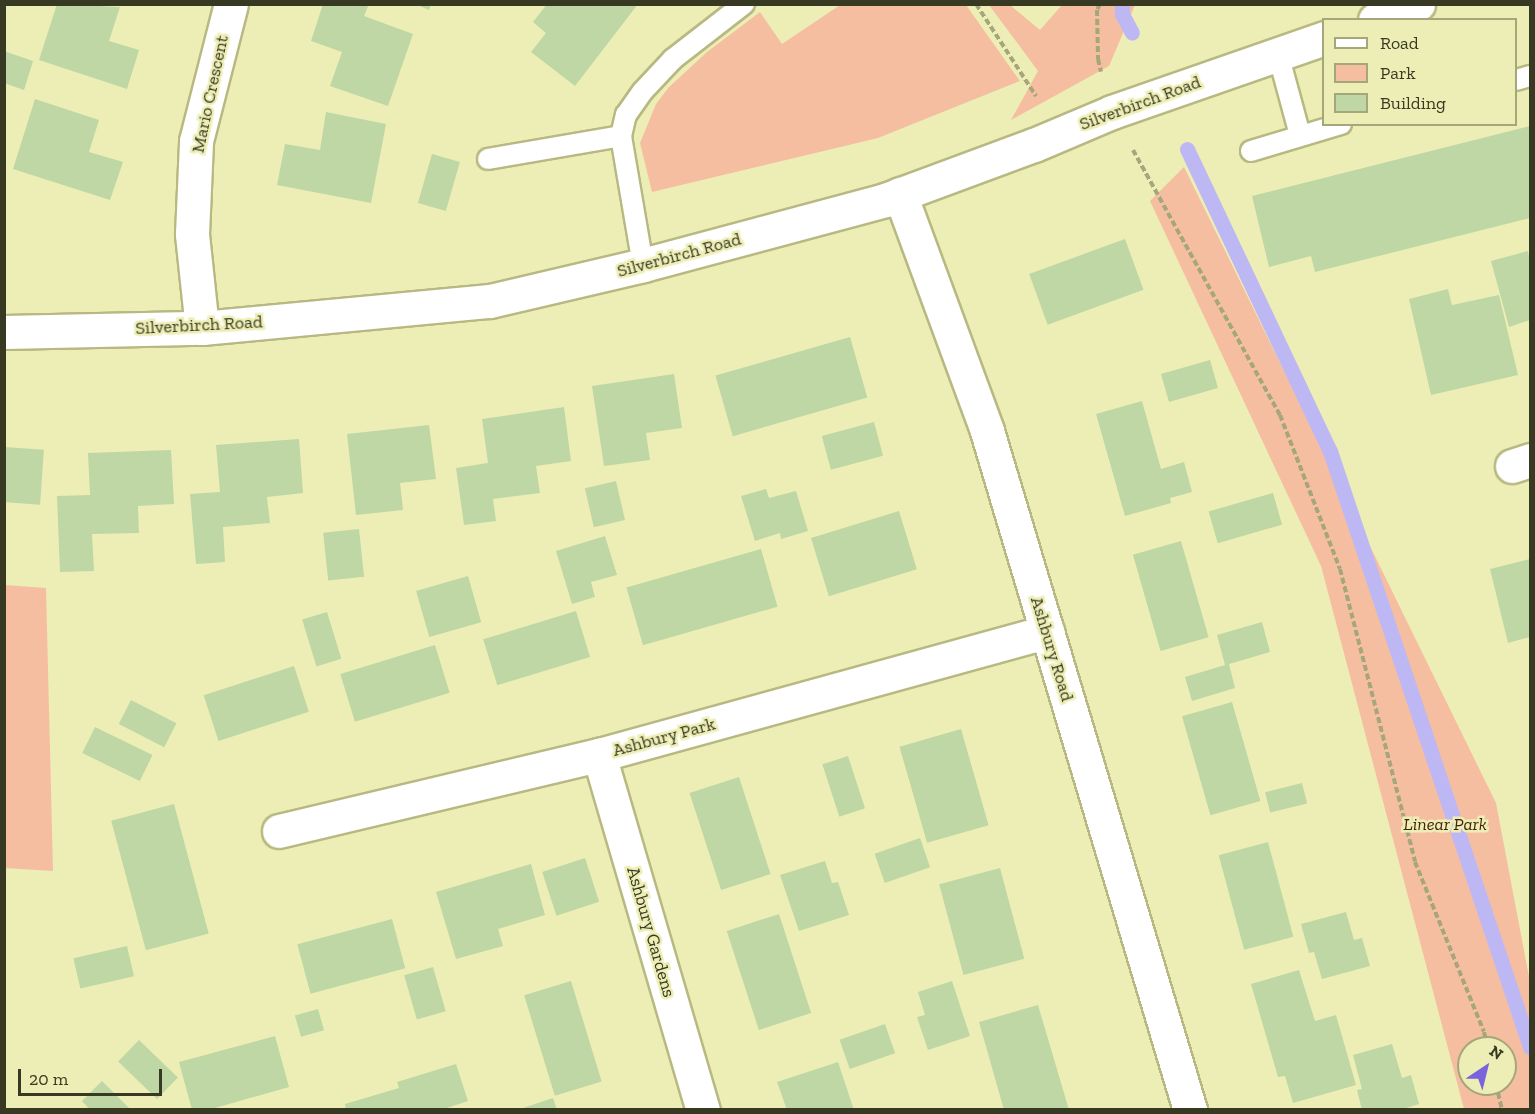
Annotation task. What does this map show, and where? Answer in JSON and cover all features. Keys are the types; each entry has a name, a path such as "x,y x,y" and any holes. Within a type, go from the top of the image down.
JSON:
{"street":[{"name":"Mario Crescent","path":"202,327 192,234 196,141 231,4"},
{"path":"1380,18 1418,4"},
{"name":"Silverbirch Road","path":"4,332 202,327 490,301 643,265 900,194 1034,145 1112,112 1322,38"},
{"name":"Ashbury Road","path":"900,194 987,431 1190,1110"},
{"name":"Ashbury Park","path":"279,831 599,754 1047,632"},
{"name":"Ashbury Gardens","path":"599,754 703,1110"}],"lane":[{"path":"643,265 621,136 626,115 643,91 673,59 744,4"},
{"path":"1278,54 1300,135"},
{"path":"1251,151 1334,126"},
{"path":"488,159 621,136"}],"path":[{"path":"976,4 1036,96"},
{"path":"1101,4 1097,10 1098,59 1112,112 1280,416 1340,569 1414,862 1485,1036"}],"green space":[{"path":"840,5 966,5 1020,81 878,138 652,192 640,143 656,104 669,87 707,52 760,12 782,44"},
{"path":"989,5 1010,5 1040,30 1062,5 1135,5 1109,66 1011,120 1038,71"},
{"name":"Linear Park","path":"1184,167 1496,803 1530,982 1530,1109 1464,1109 1461,1096 1517,1096 1517,1036 1457,1036 1457,1082 1321,566 1150,201"},
{"path":"5,585 46,588 53,871 5,868"}],"building":[{"path":"57,4 120,7 109,41 139,50 127,89 39,60"},
{"path":"323,4 369,4 364,16 413,34 388,106 330,86 342,52 311,41"},
{"path":"415,4 431,4 429,10"},
{"path":"547,4 638,4 575,86 531,52 546,33 533,22"},
{"path":"4,51 33,61 24,90 4,83"},
{"path":"35,99 99,120 89,152 123,162 110,200 13,169"},
{"path":"326,112 386,124 371,203 277,185 285,144 320,150"},
{"path":"1530,126 1530,218 1315,272 1311,256 1269,267 1252,196"},
{"path":"432,154 460,162 446,211 418,203"},
{"path":"1125,239 1143,290 1048,325 1029,274"},
{"path":"1528,251 1530,320 1509,327 1491,261"},
{"path":"1448,289 1452,305 1499,295 1518,375 1431,395 1409,299"},
{"path":"850,337 867,398 733,436 715,376"},
{"path":"1210,360 1218,388 1169,402 1161,374"},
{"path":"674,374 682,428 646,433 650,460 604,466 592,386"},
{"path":"1142,401 1161,469 1184,462 1192,492 1170,498 1171,503 1125,516 1096,414"},
{"path":"564,407 571,461 536,466 540,493 493,499 496,521 464,525 456,468 488,463 482,419"},
{"path":"874,422 883,456 831,470 822,436"},
{"path":"429,425 436,479 400,483 403,510 356,515 347,434"},
{"path":"299,439 303,493 267,497 270,523 223,527 225,562 196,564 190,494 220,492 216,445"},
{"path":"4,447 44,450 40,505 4,502"},
{"path":"171,450 174,504 138,506 139,533 92,534 94,571 60,572 57,496 90,495 88,453"},
{"path":"616,481 625,520 594,527 585,488"},
{"path":"766,489 769,498 796,491 808,531 781,539 780,533 755,541 741,496"},
{"path":"1273,493 1282,525 1218,543 1209,511"},
{"path":"899,511 917,569 829,596 811,538"},
{"path":"359,529 364,577 328,581 323,533"},
{"path":"605,536 617,575 591,582 595,597 572,604 556,551"},
{"path":"1181,541 1209,637 1161,651 1133,555"},
{"path":"761,549 778,607 643,645 626,588"},
{"path":"1530,559 1530,637 1508,643 1490,569"},
{"path":"468,576 481,622 429,637 416,591"},
{"path":"576,611 590,657 497,685 483,639"},
{"path":"327,612 341,659 316,666 302,620"},
{"path":"1262,622 1270,652 1229,664 1235,688 1192,701 1185,677 1225,665 1217,635"},
{"path":"435,645 450,693 355,722 340,674"},
{"path":"294,666 309,712 218,741 204,695"},
{"path":"131,700 176,723 164,747 119,724"},
{"path":"1232,702 1260,801 1210,815 1182,716"},
{"path":"95,727 153,755 140,781 82,753"},
{"path":"961,729 989,825 927,843 899,747"},
{"path":"848,756 865,808 839,817 822,764"},
{"path":"739,777 771,874 721,890 690,793"},
{"path":"1302,783 1307,803 1270,813 1265,792"},
{"path":"174,804 209,933 146,950 111,821"},
{"path":"920,838 930,867 885,883 875,854"},
{"path":"1268,842 1293,937 1244,950 1219,855"},
{"path":"585,858 599,902 556,916 542,872"},
{"path":"825,861 832,883 838,882 849,915 799,931 780,875"},
{"path":"531,864 545,915 498,929 503,946 456,959 436,892"},
{"path":"1000,868 1024,959 963,975 939,884"},
{"path":"1346,912 1354,940 1362,938 1370,966 1322,979 1314,952 1309,953 1301,924"},
{"path":"779,914 811,1013 759,1030 727,931"},
{"path":"392,919 405,968 311,994 297,944"},
{"path":"127,946 134,976 80,989 73,958"},
{"path":"433,967 446,1011 417,1019 404,975"},
{"path":"1299,970 1315,1021 1336,1015 1356,1085 1293,1103 1285,1076 1278,1077 1251,984"},
{"path":"571,981 602,1081 555,1096 524,995"},
{"path":"952,981 970,1036 928,1050 917,1017 925,1015 918,992"},
{"path":"1038,1005 1069,1110 1004,1110 979,1022"},
{"path":"318,1009 324,1030 301,1037 295,1016"},
{"path":"885,1024 895,1053 850,1069 840,1040"},
{"path":"275,1036 289,1087 208,1110 192,1110 179,1062"},
{"path":"139,1040 178,1078 157,1099 118,1062"},
{"path":"1392,1044 1402,1078 1411,1075 1419,1104 1400,1110 1362,1110 1357,1090 1362,1089 1353,1055"},
{"path":"838,1062 854,1110 787,1110 777,1082"},
{"path":"456,1064 468,1101 441,1110 346,1110 345,1104 399,1088 397,1082"},
{"path":"102,1081 131,1110 90,1110 82,1101"},
{"path":"553,1098 557,1110 520,1110 520,1109"}],"waterway":[{"path":"1122,4 1122,14 1132,33"},
{"path":"1187,149 1330,451 1530,1047"}]}
